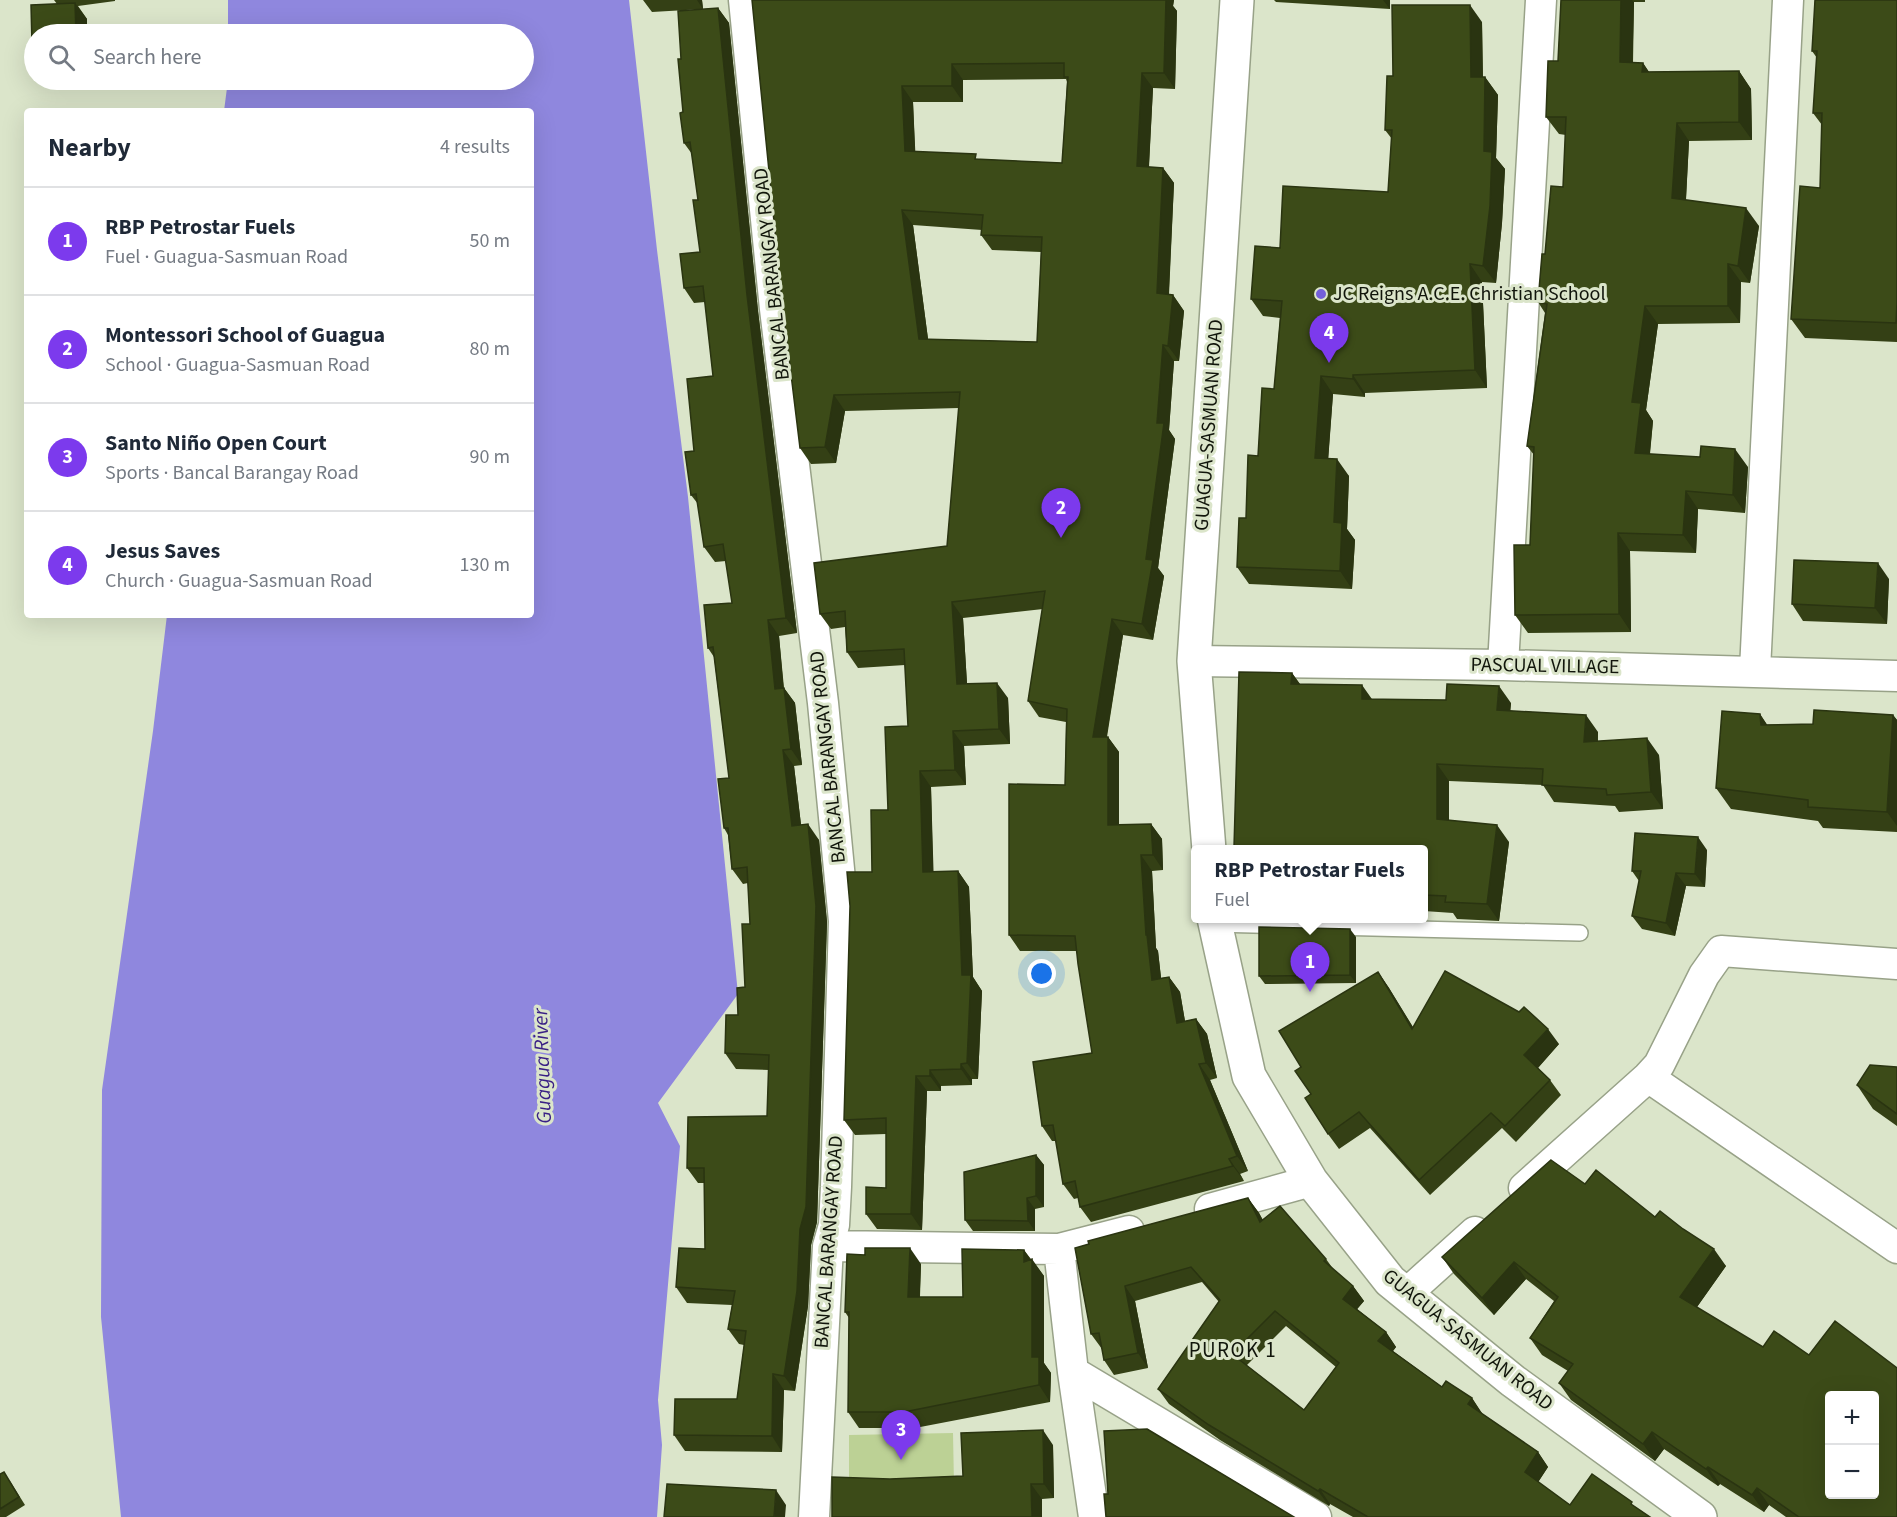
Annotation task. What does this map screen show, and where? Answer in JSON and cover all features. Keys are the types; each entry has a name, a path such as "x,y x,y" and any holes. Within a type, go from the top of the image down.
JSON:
{"main road":[{"name":"GUAGUA-SASMUAN ROAD","path":"1209,845 1194,661 1237,0"},
{"name":"GUAGUA-SASMUAN ROAD","path":"1214,923 1250,1076 1311,1181 1390,1281 1513,1381 1700,1517"}],"street":[{"name":"BANCAL BARANGAY ROAD","path":"744,0 775,309 823,703 844,921 836,1197 834,1226 828,1246 814,1517"},
{"path":"1503,665 1541,0"},
{"path":"1755,670 1788,0"},
{"name":"PASCUAL VILLAGE","path":"1194,661 1755,670 1897,676"},
{"path":"1406,1294 1648,1077 1659,1065 1704,975 1721,951 1897,964"},
{"path":"1648,1077 1897,1248"},
{"path":"1185,1215 1311,1181"},
{"path":"828,1246 1059,1250 1150,1225"},
{"path":"1059,1250 1073,1372 1094,1517"},
{"path":"1073,1372 1316,1517"}],"lane":[{"path":"1275,923 1580,933"}],"green space":[{"path":"953,1433 954,1485 849,1487 849,1435"}],"water":[{"name":"Guagua River","path":"228,0 629,0 688,497 738,994 658,1103 680,1146 658,1400 662,1445 657,1517 121,1517 101,1317 102,1090 153,731 167,618 534,618 534,108 224,108 227,90 534,90 534,24 228,24"}],"building":[{"path":"752,0 1166,0 1164,73 1142,73 1137,166 1163,168 1157,293 1173,295 1168,346 1163,345 1157,423 1164,423 1146,559 1153,560 1142,624 1112,619 1093,737 1108,737 1108,825 1151,824 1153,855 1141,855 1146,935 1152,980 1169,977 1177,1023 1196,1019 1206,1063 1199,1064 1237,1156 1229,1159 1233,1166 1080,1207 1075,1181 1063,1184 1053,1125 1042,1126 1033,1062 1092,1053 1075,936 1009,935 1009,784 1065,785 1067,709 1028,701 1045,591 952,602 957,684 997,683 999,729 953,731 955,770 920,771 923,872 958,871 962,975 971,975 967,1063 961,1064 961,1069 930,1070 930,1076 916,1076 911,1214 866,1214 866,1187 886,1188 886,1118 844,1120 850,906 847,872 872,872 871,810 888,810 885,727 908,726 904,649 847,652 845,611 820,614 814,563 947,546 960,392 834,395 825,447 800,448 781,292","holes":["1064,63 1064,77 1068,77 1062,163 975,159 976,154 905,151 902,86 952,86 952,64","902,210 983,215 981,235 1042,237 1037,342 919,339"]},
{"path":"1561,0 1621,0 1620,62 1643,63 1642,72 1739,71 1739,122 1677,123 1672,198 1746,208 1738,266 1728,264 1728,306 1645,306 1632,402 1641,403 1635,453 1700,457 1701,446 1735,449 1733,495 1686,491 1683,535 1618,533 1619,614 1515,615 1514,545 1530,545 1534,447 1527,446 1547,304 1538,302 1542,254 1545,254 1551,186 1563,187 1566,117 1546,117 1548,61 1558,61"},
{"path":"1815,0 1897,0 1896,323 1791,319 1800,186 1820,188 1822,113 1813,113 1817,51 1812,51"},
{"path":"75,3 76,24 31,24 31,5"},
{"path":"1392,5 1470,5 1471,77 1485,77 1484,151 1492,152 1490,206 1483,266 1470,264 1475,370 1353,375 1353,379 1321,376 1315,458 1337,459 1334,522 1342,523 1340,571 1237,567 1239,518 1246,518 1248,455 1258,456 1262,388 1274,389 1282,301 1251,299 1255,246 1280,248 1283,186 1388,192 1392,130 1385,130 1387,76 1393,76"},
{"path":"718,8 747,295 786,618 768,620 775,689 784,688 791,749 783,750 792,826 808,824 816,906 806,1207 800,1229 797,1291 784,1376 773,1374 772,1436 674,1435 675,1399 737,1399 746,1331 728,1329 735,1291 676,1287 679,1248 705,1249 704,1168 687,1168 688,1117 767,1116 769,1055 725,1053 726,1015 738,1015 737,988 745,987 742,924 750,924 747,867 732,869 728,828 724,828 718,779 729,778 713,647 708,648 704,605 732,603 723,544 704,547 696,494 691,495 685,452 694,451 687,379 713,376 703,286 684,288 680,254 700,252 693,200 698,200 690,142 684,143 680,113 683,112 678,59 681,59 678,11"},
{"path":"1794,560 1878,563 1875,608 1792,604"},
{"path":"1239,672 1292,673 1291,684 1362,685 1362,699 1446,700 1447,684 1499,686 1497,710 1586,715 1584,742 1647,738 1651,792 1607,795 1606,789 1542,785 1543,769 1437,764 1437,819 1497,825 1487,904 1445,902 1446,896 1428,895 1428,845 1234,845"},
{"path":"1814,710 1893,715 1887,812 1808,807 1808,800 1716,788 1722,711 1760,714 1761,725 1813,724"},
{"path":"1635,833 1698,837 1695,874 1676,873 1666,923 1632,916 1641,871 1632,871"},
{"path":"1259,927 1350,929 1350,975 1259,976"},
{"path":"1445,971 1519,1012 1524,1007 1548,1029 1524,1055 1550,1080 1505,1126 1491,1113 1419,1180 1359,1112 1328,1134 1305,1098 1311,1094 1295,1071 1301,1067 1279,1031 1378,972 1412,1029"},
{"path":"1870,1065 1897,1067 1897,1114 1857,1085"},
{"path":"1036,1155 1036,1196 1027,1198 1028,1221 965,1220 964,1172"},
{"path":"1551,1160 1585,1184 1596,1170 1655,1217 1660,1211 1714,1249 1680,1297 1763,1347 1774,1331 1809,1355 1835,1321 1897,1368 1897,1517 1799,1517 1757,1488 1752,1495 1708,1467 1706,1469 1652,1432 1643,1444 1559,1383 1573,1364 1530,1338 1558,1297 1514,1262 1482,1298 1442,1257"},
{"path":"1248,1198 1260,1222 1280,1206 1326,1259 1324,1261 1353,1286 1343,1299 1386,1332 1378,1341 1442,1387 1446,1381 1472,1398 1468,1404 1538,1452 1525,1472 1570,1505 1592,1474 1650,1517 1368,1517 1320,1489 1318,1491 1209,1425 1158,1389 1220,1300 1191,1267 1125,1286 1138,1353 1104,1360 1099,1333 1091,1334 1075,1248 1089,1244 1088,1241","holes":["1275,1311 1339,1363 1304,1410 1232,1354"]},
{"path":"865,1248 910,1248 908,1297 963,1297 962,1249 1024,1250 1024,1262 1032,1259 1032,1357 1039,1357 1039,1385 904,1412 848,1412 849,1312 845,1312 847,1254 865,1255"},
{"path":"1147,1429 1294,1517 1106,1517 1104,1494 1108,1494 1104,1431"},
{"path":"1043,1430 1044,1484 1031,1484 1032,1517 832,1517 832,1477 890,1479 963,1476 961,1433"},
{"path":"4,1472 19,1497 0,1509 0,1474"},
{"path":"667,1484 776,1490 774,1517 664,1517"}],"place":[{"name":"JC Reigns A.C.E. Christian School","path":"1321,294"},
{"name":"Jesus Saves","path":"1329,363"},
{"name":"Montessori School of Guagua","path":"1061,538"},
{"name":"RBP Petrostar Fuels","path":"1310,992"},
{"name":"Santo Niño Open Court","path":"901,1460"}],"district":[{"name":"PUROK 1","path":"1233,1350"}]}
